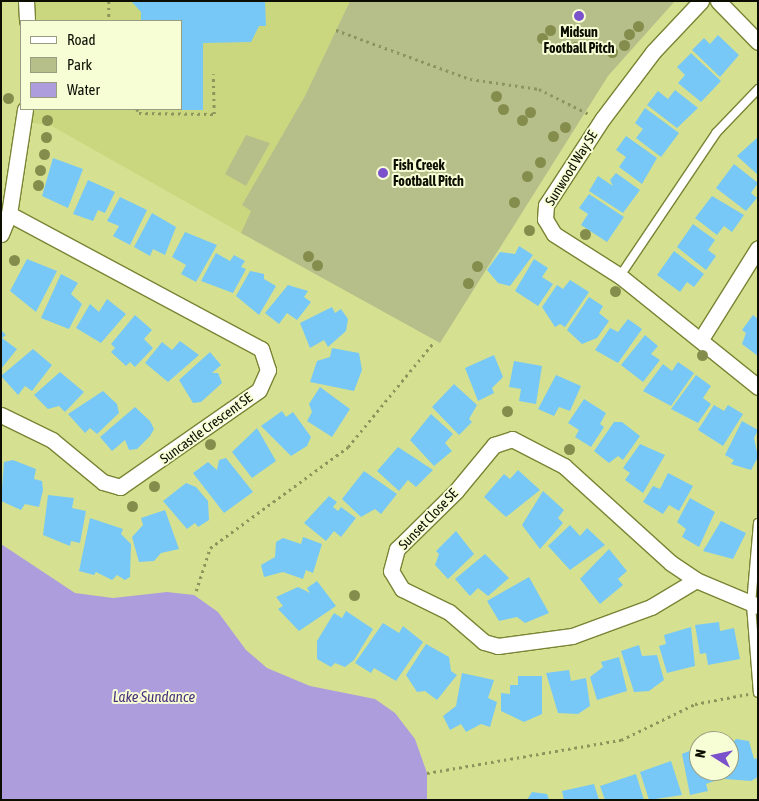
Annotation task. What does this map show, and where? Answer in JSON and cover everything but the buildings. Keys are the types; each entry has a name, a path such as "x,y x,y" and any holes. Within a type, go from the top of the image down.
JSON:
{"street":[{"path":"26,1 27,20"},
{"name":"Sunwood Way SE","path":"701,1 653,52 546,205 544,219 550,230 620,276 701,339 758,387"},
{"path":"718,1 758,42"},
{"path":"1,234 9,214 25,110"},
{"name":"Suncastle Crescent SE","path":"1,415 52,440 103,482 120,487 259,390 268,370 261,349 9,214"},
{"path":"701,339 758,248"},
{"name":"Sunset Close SE","path":"696,580 651,607 572,636 498,646 484,642 449,612 402,589 393,578 391,566 397,549 456,491 494,445 512,439 564,466 670,563 696,580 754,605"}],"lane":[{"path":"620,276 716,133 758,88"},
{"path":"758,523 754,605 758,693"}],"path":[{"path":"109,1 109,20"},
{"path":"336,30 470,78 539,89 589,114"},
{"path":"138,110 139,113 214,114 213,74"},
{"path":"196,591 210,548 348,447 434,342"},
{"path":"427,773 621,740 695,704 758,693"}],"shaded area":[{"path":"26,1 350,1 241,233 50,125 24,122 25,110 182,110 182,20 27,20"}],"green space":[{"path":"350,1 675,1 608,76 440,343 241,233 251,211 242,205 305,96"},
{"path":"246,135 270,143 246,186 225,174"}],"water":[{"name":"Lake Sundance","path":"1,544 75,593 113,598 167,592 194,595 218,612 246,650 267,668 310,686 375,699 395,713 415,739 427,773 427,800 1,800"}],"place":[{"name":"Midsun Football Pitch","path":"579,16"},
{"name":"Fish Creek Football Pitch","path":"383,173"}]}
